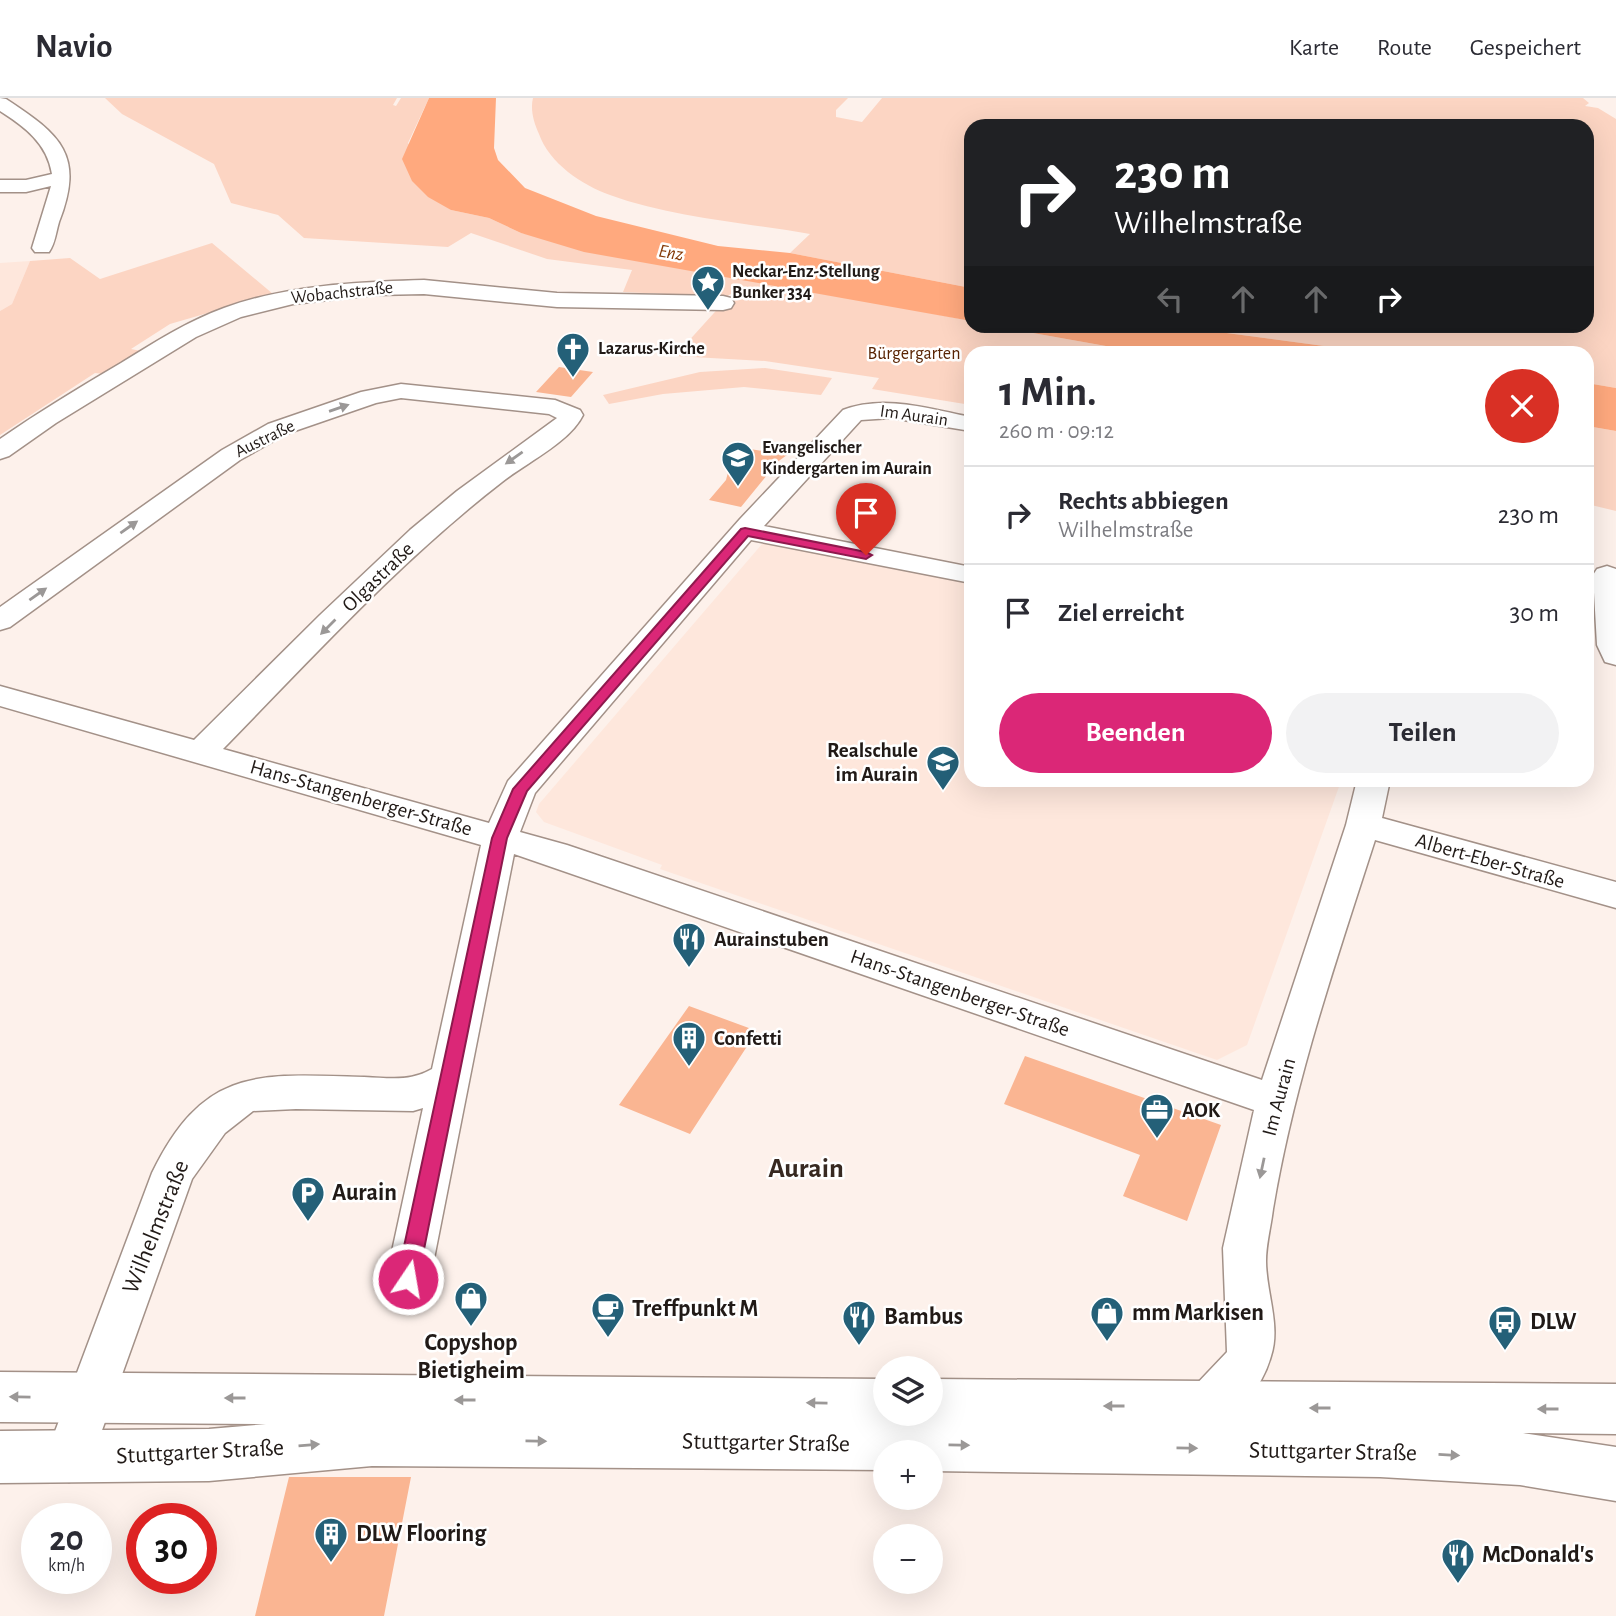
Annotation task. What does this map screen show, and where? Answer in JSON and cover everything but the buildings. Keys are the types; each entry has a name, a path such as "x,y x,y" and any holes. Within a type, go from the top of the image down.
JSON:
{"main road":[{"name":"Stuttgarter Straße","path":"0,1397 873,1404"},
{"name":"Stuttgarter Straße","path":"943,1404 1616,1409"},
{"name":"Stuttgarter Straße","path":"0,1457 209,1455 372,1440 742,1443 1380,1451 1520,1459 1616,1474"}],"street":[{"path":"0,103 45,135 58,158 60,191 44,234 42,248"},
{"path":"0,186 26,186 61,178"},
{"name":"Wobachstraße","path":"0,451 47,418 188,332 233,312 293,297 374,288 424,287 556,300 723,303"},
{"name":"Austraße","path":"0,621 231,455 277,429 370,397 401,391 555,407 567,411 570,419"},
{"name":"Im Aurain","path":"745,531 857,411 875,410 964,423"},
{"name":"Olgastraße","path":"201,752 440,518 495,472 566,425 570,419"},
{"path":"408,1279 500,838 520,789 745,531 964,574"},
{"path":"1607,575 1612,645 1616,656"},
{"name":"Hans-Stangenberger-Straße","path":"0,696 589,865 1276,1101"},
{"name":"Im Aurain","path":"1207,1407 1237,1377 1247,1361 1252,1345 1244,1286 1244,1251 1276,1101 1363,825 1372,787"},
{"name":"Albert-Eber-Straße","path":"1363,825 1616,895"},
{"name":"Wilhelmstraße","path":"69,1458 173,1172 194,1140 217,1114 244,1097 272,1094 413,1095 450,1078"}],"shaded area":[{"path":"30,261 12,304 0,311 0,263"},
{"name":"Realschule im Aurain","path":"769,543 964,580 964,787 1339,787 1247,1045 1217,1060 660,869 662,865 544,822 536,812 539,804 762,544"}],"green space":[{"name":"Bürgergarten","path":"105,98 397,98 393,105 396,106 401,98 429,98 408,143 451,210 489,218 521,233 964,320 964,333 1032,333 1106,346 964,346 964,404 872,389 879,378 765,361 675,356 723,303 745,285 726,297 623,292 632,270 547,259 471,233 448,247 304,238 278,215 231,203 214,164 122,114"},
{"path":"533,98 848,98 836,110 836,117 862,122 882,98 1583,98 1589,103 1585,106 1598,108 1616,119 1616,388 1594,384 1594,346 1324,346 1226,333 1594,333 1594,119 964,119 964,287 790,253 810,234 658,209 599,191 568,172 550,154 534,121"},
{"path":"212,243 273,294 170,324 131,349 141,351 104,374 95,373 0,435 0,311 12,304 30,261 70,258 100,279"},
{"path":"765,368 832,378 821,395 744,387 663,394 609,404 603,395 700,372"},
{"path":"1594,427 1616,431 1616,511 1594,506"}],"water":[{"name":"Enz","path":"429,98 496,98 494,148 498,160 525,188 596,216 718,246 790,253 964,287 964,320 584,252 521,233 489,218 451,210 428,197 412,181 402,159"},
{"path":"1032,333 1226,333 1324,346 1106,346"},
{"path":"1594,384 1616,388 1616,431 1594,427"}],"place":[{"name":"Neckar-Enz-Stellung Bunker 334","path":"708,312"},
{"name":"Lazarus-Kirche","path":"573,379"},
{"name":"Evangelischer Kindergarten im Aurain","path":"738,488"},
{"name":"Realschule im Aurain","path":"943,792"},
{"name":"Aurainstuben","path":"689,969"},
{"name":"Confetti","path":"689,1068"},
{"name":"AOK","path":"1157,1140"},
{"name":"Aurain","path":"308,1223"},
{"name":"Copyshop Bietigheim","path":"471,1328"},
{"name":"Treffpunkt M","path":"608,1339"},
{"name":"mm Markisen","path":"1107,1343"},
{"name":"Bambus","path":"859,1347"},
{"name":"DLW","path":"1505,1352"},
{"name":"DLW Flooring","path":"331,1564"},
{"name":"McDonald's","path":"1458,1585"}],"district":[{"name":"Aurain","path":"806,1169"}],"route":[{"path":"408,1279 500,838 520,789 745,531 866,555"}]}
